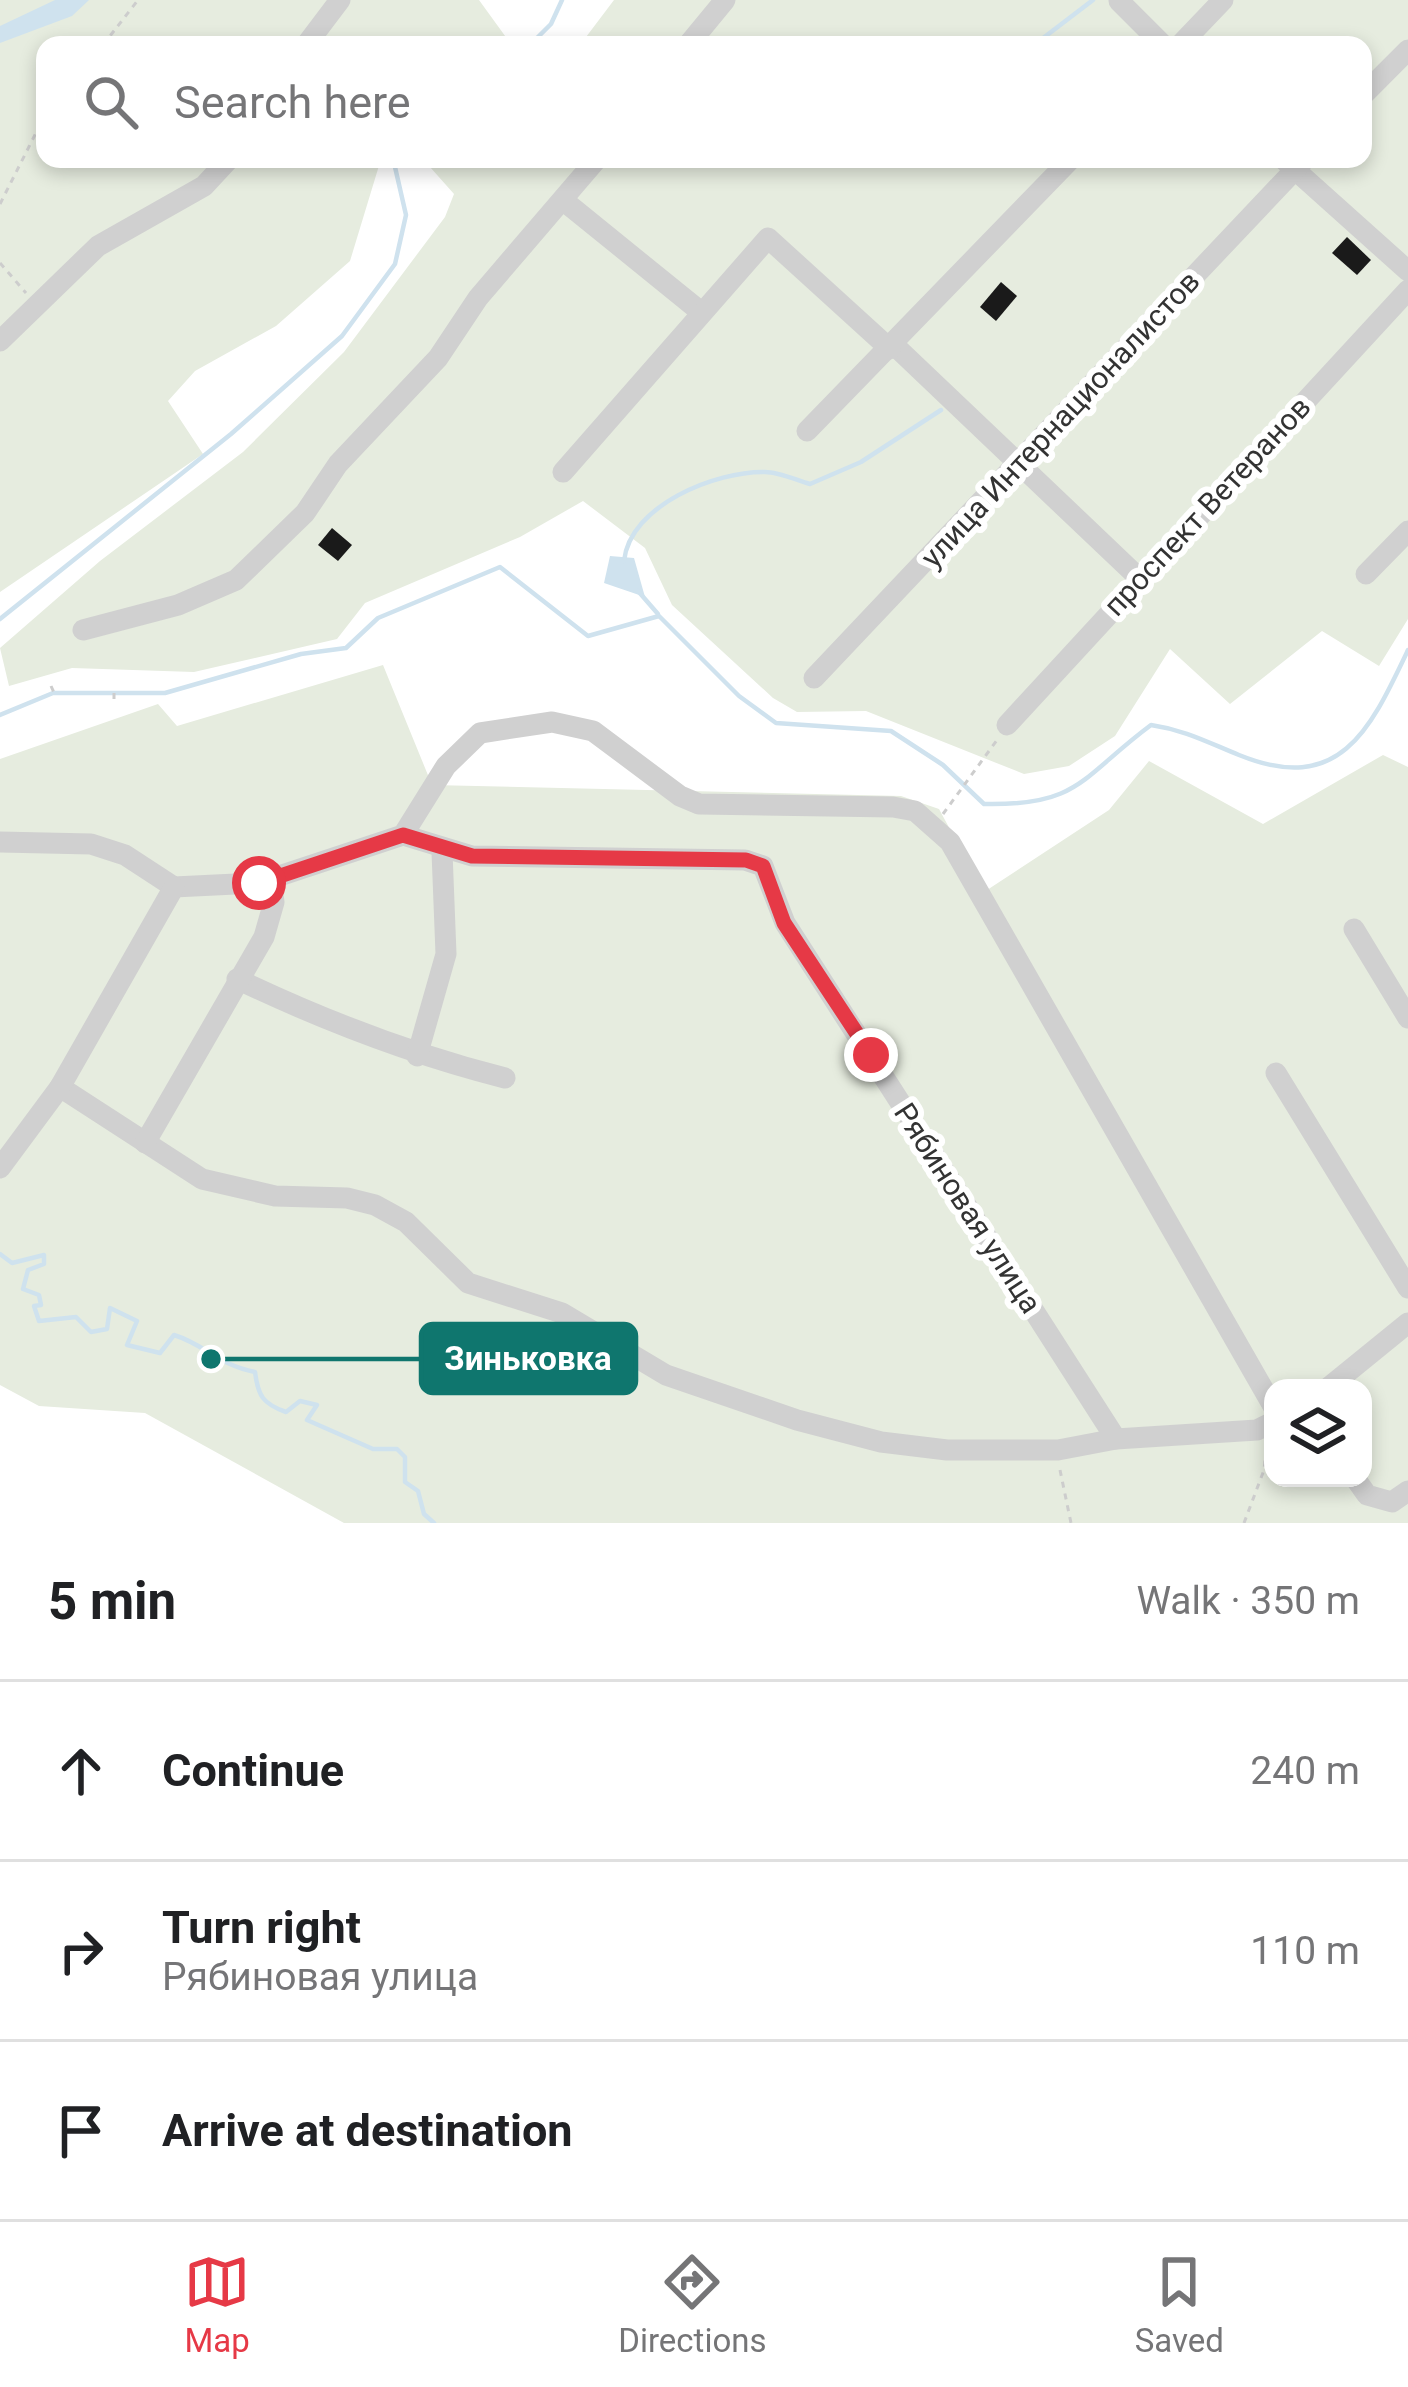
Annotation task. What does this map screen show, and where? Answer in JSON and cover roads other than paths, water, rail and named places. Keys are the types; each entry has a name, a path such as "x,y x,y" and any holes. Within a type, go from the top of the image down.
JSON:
{"street":[{"path":"313,36 340,0"},
{"path":"695,36 725,0"},
{"path":"1189,36 1223,0"},
{"path":"1119,1 1153,36"},
{"path":"1372,86 1408,50"},
{"path":"0,340 98,246 204,186 221,168"},
{"path":"83,630 178,605 236,580 305,513 338,464 438,358 478,298 590,168"},
{"path":"807,431 1062,168"},
{"name":"улица Интернационалистов","path":"814,678 1289,168"},
{"path":"1299,168 1408,272"},
{"path":"564,201 701,311"},
{"path":"563,472 768,238 1019,463 1139,578"},
{"name":"проспект Ветеранов","path":"1007,724 1408,290"},
{"path":"1366,574 1408,530"},
{"path":"0,842 91,844 125,855 173,887 272,879 403,835 446,766 480,733 552,722 592,730 680,796 699,804 915,811 950,842 1264,1403"},
{"path":"403,835 442,851 446,954 417,1056"},
{"name":"Рябиновая улица","path":"442,851 472,856 746,860 763,866 784,923 1116,1438"},
{"path":"145,1143 271,919 272,879"},
{"path":"0,1168 59,1087 173,887"},
{"path":"1354,929 1408,1018"},
{"path":"237,979 334,1025 417,1056 505,1078"},
{"path":"1276,1073 1408,1288"},
{"path":"59,1087 98,1107 172,1164 227,1186 375,1205 406,1222 468,1283 562,1313 667,1375 796,1420 903,1445 1058,1450 1116,1438 1257,1430 1264,1424"},
{"path":"1339,1379 1408,1323"},
{"path":"1361,1487 1367,1495 1392,1502 1408,1492"}],"water":[{"path":"55,0 89,0 72,16 0,43 0,26"},
{"path":"610,556 634,558 645,597 604,583"}],"waterway":[{"path":"539,36 551,24 562,0"},
{"path":"1046,36 1093,0"},
{"path":"0,619 231,434 342,336 395,264 406,215 395,168"},
{"path":"624,561 642,523 678,495 745,473 770,472 810,484 861,462 941,410"},
{"path":"0,715 53,693 165,693 301,654 346,648 378,618 500,567 588,636 659,616 739,696 776,723 891,731 943,765 984,804 1016,803 1041,800 1077,785 1151,725 1274,766 1303,767 1327,761 1364,729 1408,650"},
{"path":"638,591 658,614"},
{"path":"0,1254 12,1263 44,1255 44,1264 28,1270 23,1289 39,1295 41,1305 34,1306 39,1321 76,1317 91,1332 107,1329 110,1308 137,1321 127,1345 160,1353 174,1335 185,1339 231,1365 255,1372 260,1393 272,1406 286,1412 300,1401 317,1405 307,1420 373,1449 397,1449 405,1457 405,1482 418,1491 424,1514 434,1523"}],"place":[{"name":"Зиньковка","path":"211,1359"}]}
